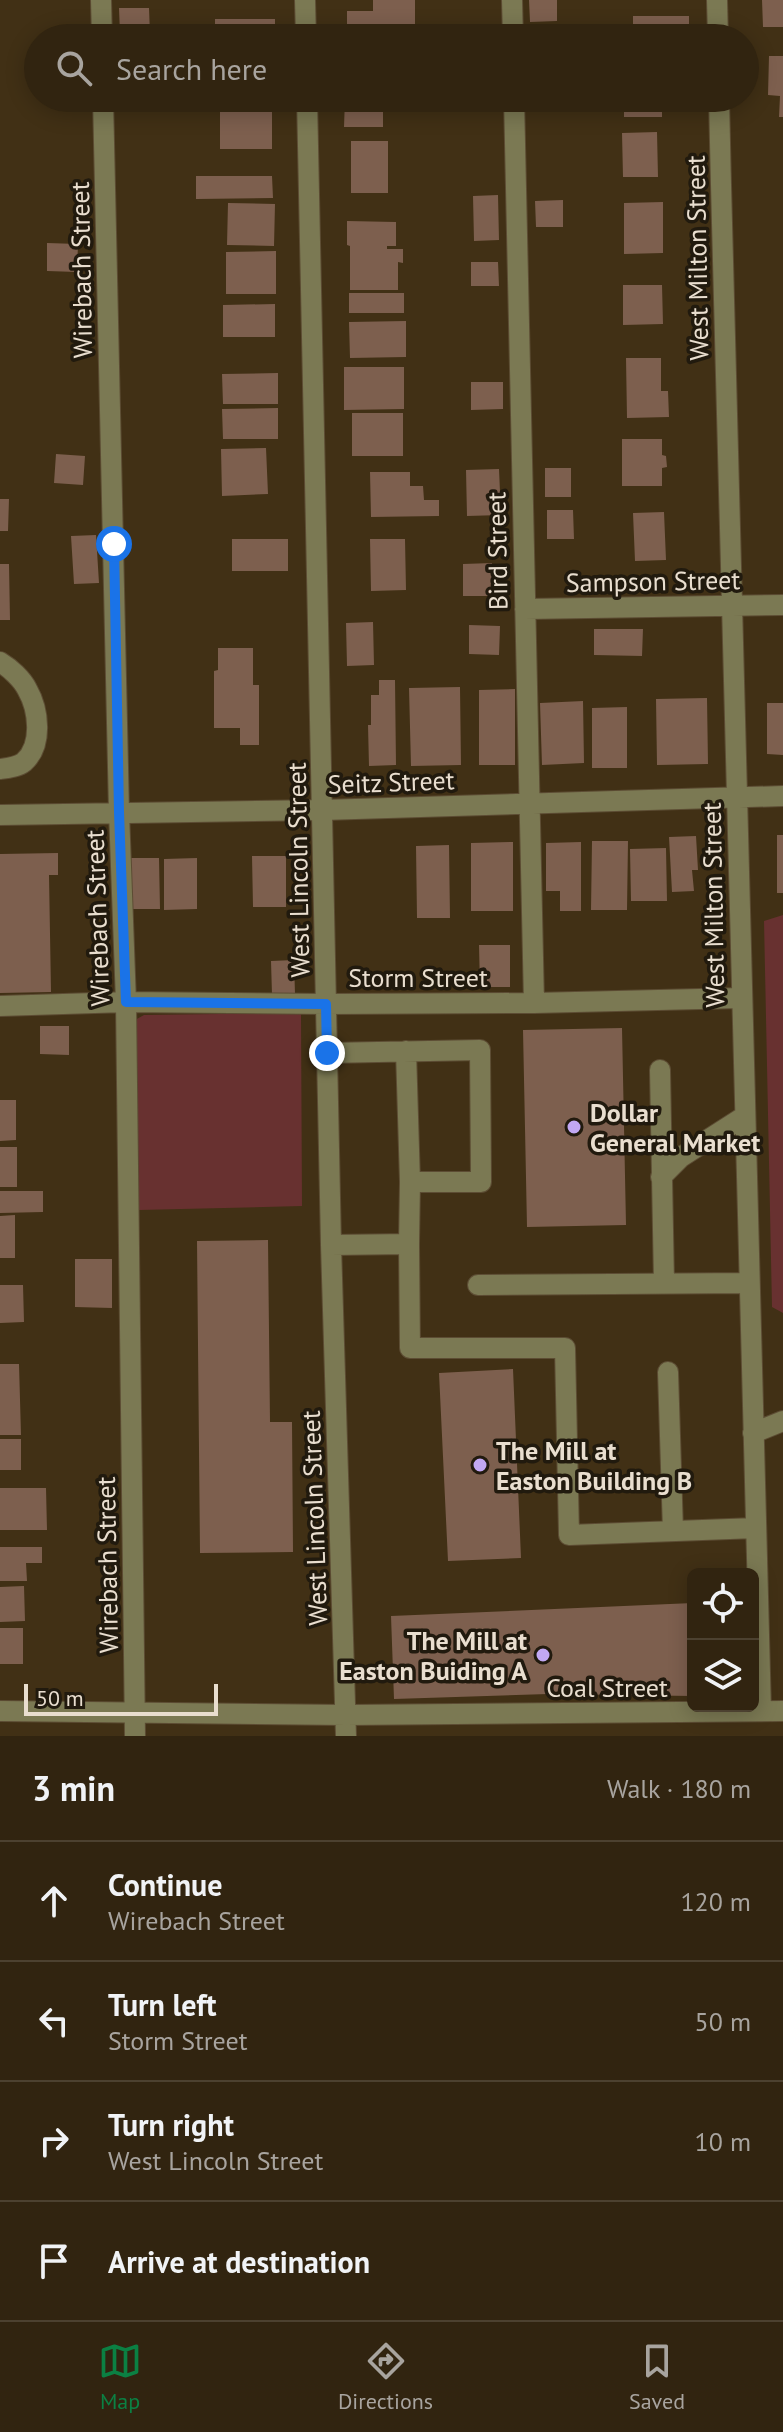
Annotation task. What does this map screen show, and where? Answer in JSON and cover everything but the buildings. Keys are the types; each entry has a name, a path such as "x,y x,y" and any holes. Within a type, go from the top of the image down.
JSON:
{"street":[{"path":"101,0 102,24"},
{"path":"305,0 306,24"},
{"path":"512,0 513,24"},
{"path":"717,0 718,24"},
{"name":"Wirebach Street","path":"103,112 126,1002 135,1736"},
{"name":"West Lincoln Street","path":"307,112 331,1245 346,1736"},
{"name":"Bird Street","path":"514,112 534,1003"},
{"name":"West Milton Street","path":"719,112 761,1711"},
{"name":"Sampson Street","path":"525,609 783,605"},
{"path":"0,662 27,689 37,722 35,750 22,765 0,769"},
{"name":"Seitz Street","path":"0,815 323,810 783,796"},
{"name":"Storm Street","path":"0,1006 126,1002 534,1003 741,998"},
{"path":"327,1053 480,1050 481,1182 410,1182"},
{"path":"406,1051 410,1348 565,1348 569,1535 756,1528"},
{"path":"660,1070 664,1283"},
{"path":"661,1177 681,1157 745,1116"},
{"path":"331,1245 409,1244"},
{"path":"478,1285 749,1283"},
{"path":"668,1372 673,1531"},
{"path":"753,1433 783,1421"},
{"name":"Coal Street","path":"0,1711 346,1715 783,1711"}],"shaded area":[{"path":"783,915 783,1313 772,1307 764,921"},
{"path":"301,1013 302,1206 139,1210 135,1207 135,1020 144,1015"}],"place":[{"name":"Dollar General Market","path":"574,1127"},
{"name":"The Mill at Easton Building B","path":"480,1465"},
{"name":"The Mill at Easton Buiding A","path":"543,1655"}],"route":[{"path":"114,544 126,1002 326,1004 327,1053"}]}
